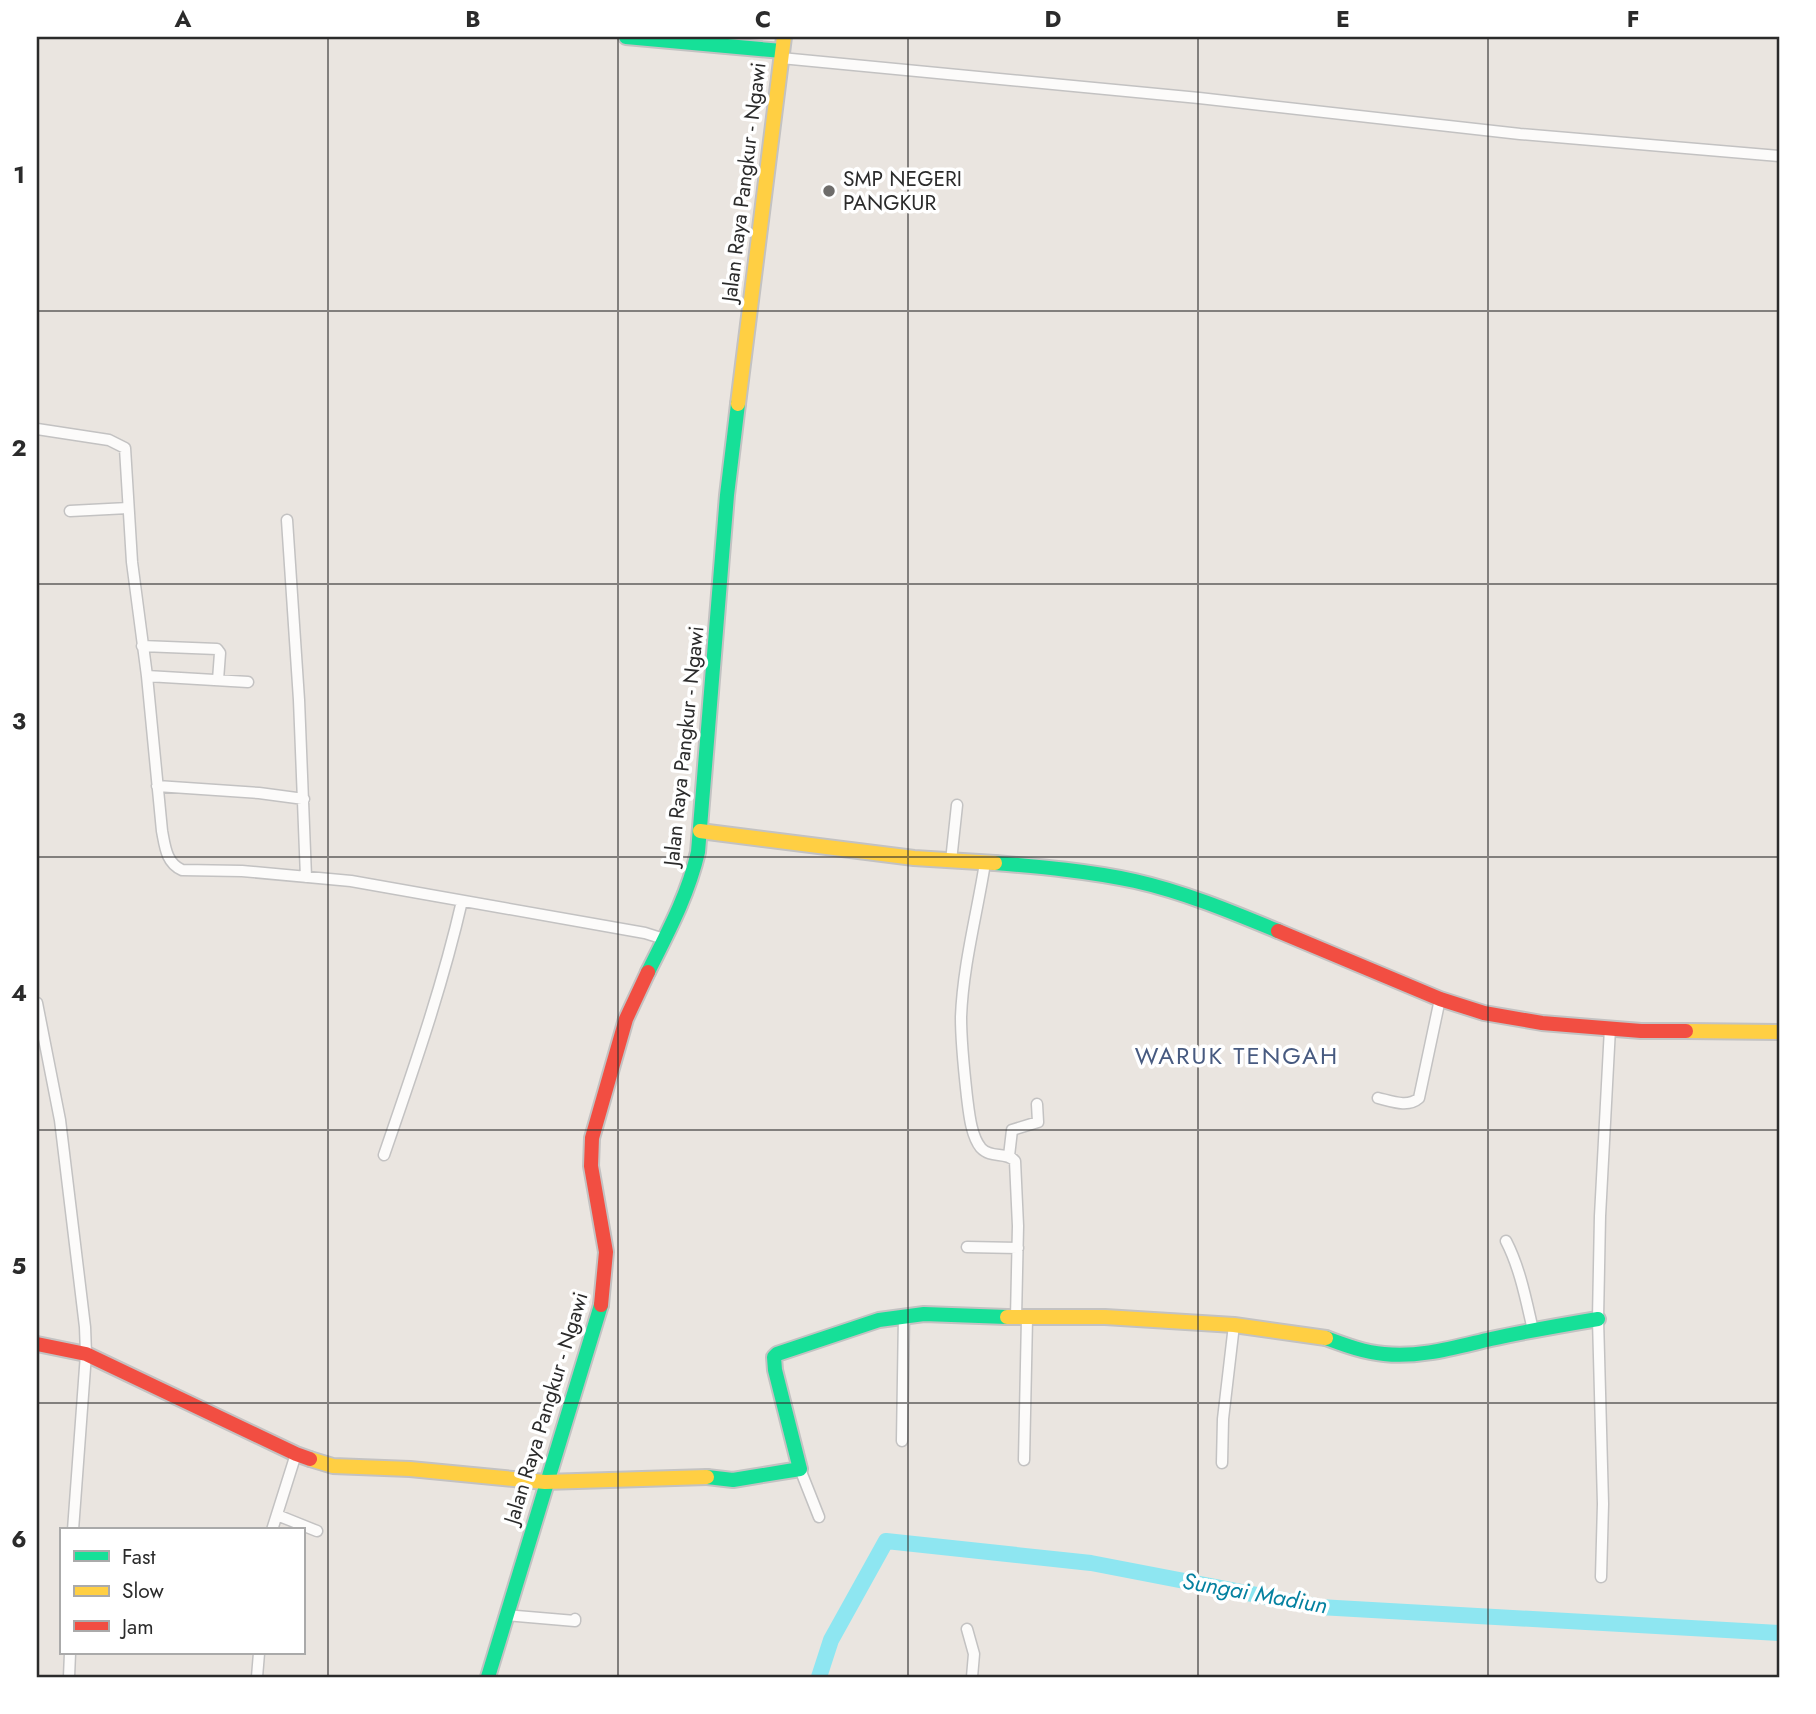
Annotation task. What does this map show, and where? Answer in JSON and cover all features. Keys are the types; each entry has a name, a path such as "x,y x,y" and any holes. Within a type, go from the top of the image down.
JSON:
{"street":[{"path":"626,37 782,49 1520,134 1779,156"},
{"name":"Jalan Raya Pangkur - Ngawi","path":"488,1677 603,1298 606,1252 591,1167 594,1130 626,1019 678,914 692,878 700,831 728,482 782,49"},
{"path":"37,429 109,440 125,448 128,508 157,786 166,851 174,867 193,871 243,871 351,881 645,933 664,939"},
{"path":"70,511 128,508"},
{"path":"287,520 304,799 306,877"},
{"path":"142,646 214,648 220,653 218,680"},
{"path":"147,676 248,682"},
{"path":"157,786 304,799"},
{"path":"951,861 957,805"},
{"path":"700,831 951,861 1092,873 1176,894 1233,912 1440,999 1484,1013 1542,1023 1654,1031 1779,1032"},
{"path":"985,863 961,1014 962,1068 971,1122 980,1147 985,1152 1009,1156 1014,1161 1024,1460"},
{"path":"384,1155 422,1046 462,901"},
{"path":"1378,1098 1407,1104 1416,1102 1419,1098 1440,999"},
{"path":"37,1003 60,1120 79,1269 86,1354 74,1528"},
{"path":"1601,1577 1603,1504 1598,1319 1610,1028"},
{"path":"1009,1156 1012,1130 1038,1122 1037,1104"},
{"path":"1506,1241 1523,1288 1533,1330"},
{"path":"967,1247 1018,1248"},
{"path":"818,1517 800,1469 774,1357 812,1341 879,1320 924,1314 1021,1318 1105,1317 1234,1325 1294,1332 1326,1339 1353,1349 1405,1356 1598,1319"},
{"path":"902,1441 904,1315"},
{"path":"1222,1463 1223,1419 1234,1325"},
{"path":"37,1344 86,1354 296,1454 345,1468 410,1469 545,1482 706,1477 733,1480 800,1469"},
{"path":"273,1528 296,1454"},
{"path":"277,1515 317,1531"},
{"path":"505,1615 575,1619"},
{"path":"967,1629 974,1654 972,1677"},
{"path":"69,1677 70,1654"},
{"path":"257,1677 259,1654"}],"waterway":[{"name":"Sungai Madiun","path":"819,1677 831,1640 886,1541 1091,1563 1319,1607 1779,1633"}],"traffic: fast":[{"path":"626,37 782,51"},
{"path":"648,972 683,898 698,852 727,495 738,404"},
{"path":"995,863 1083,872 1135,881 1190,897 1278,931"},
{"path":"488,1677 601,1305"},
{"path":"707,1477 733,1480 800,1469 775,1370 774,1357 777,1354 879,1320 924,1314 1007,1317"},
{"path":"1326,1338 1369,1352 1397,1355 1438,1351 1598,1319"}],"traffic: slow":[{"path":"738,404 784,37"},
{"path":"700,831 914,858 995,863"},
{"path":"1686,1031 1779,1032"},
{"path":"1007,1317 1105,1317 1234,1325 1326,1338"},
{"path":"310,1459 333,1466 410,1469 545,1482 707,1477"}],"traffic: jam":[{"path":"1278,931 1440,999 1484,1013 1542,1023 1641,1031 1686,1031"},
{"path":"601,1305 606,1252 591,1166 592,1138 626,1019 648,972"},
{"path":"37,1344 86,1354 310,1459"}],"place":[{"name":"SMP NEGERI PANGKUR","path":"829,191"}],"district":[{"name":"WARUK TENGAH","path":"1237,1056"}]}
